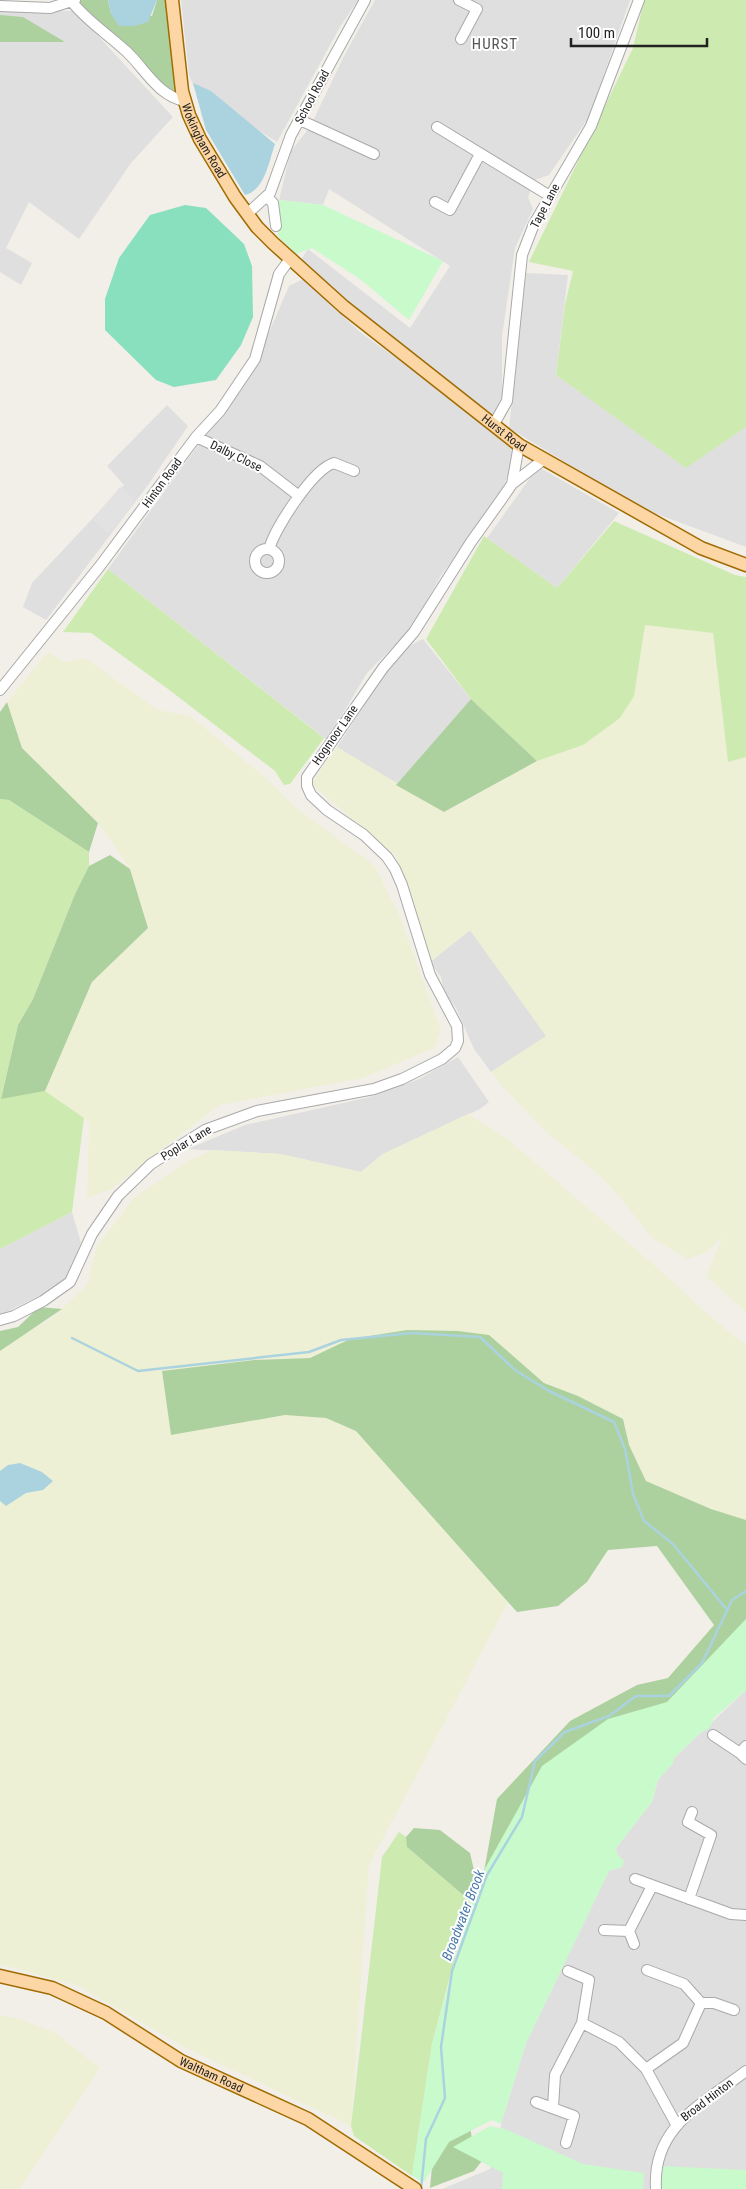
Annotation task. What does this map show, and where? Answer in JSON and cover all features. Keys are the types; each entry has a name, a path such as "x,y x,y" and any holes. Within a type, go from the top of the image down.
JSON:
{"main road":[{"name":"Wokingham Road","path":"172,0 185,102 200,139 247,214 290,259"},
{"name":"Hurst Road","path":"290,259 364,324 519,445 701,548 746,566"},
{"name":"Waltham Road","path":"0,1976 52,1988 106,2013 181,2061 308,2119 415,2189"}],"street":[{"name":"School Road","path":"247,214 267,197 273,188 286,147 365,0"},
{"path":"459,0 477,9 461,39"},
{"name":"Tape Lane","path":"494,424 507,402 522,255 534,224 591,126 639,0"},
{"path":"0,6 50,8 74,1 80,13 128,52 159,87 172,97 185,102"},
{"path":"300,120 374,154"},
{"path":"437,127 550,196"},
{"path":"435,202 450,210 480,154"},
{"path":"267,197 273,203 276,226"},
{"name":"Hinton Road","path":"0,690 100,566 196,437 220,411 255,359 279,274 290,259"},
{"name":"Dalby Close","path":"196,437 260,466 299,496"},
{"name":"Hogmoor Lane","path":"512,484 519,445"},
{"name":"Hogmoor Lane","path":"458,1041 454,1019 437,991 424,957 402,885 395,870 387,857 364,835 327,810 311,795 306,781 322,754 384,668 414,632 471,542 512,484 543,460"},
{"path":"269,549 276,531 299,496 328,464 339,464 354,471"},
{"name":"Poplar Lane","path":"0,1320 14,1316 43,1301 70,1282 92,1234 118,1196 151,1164 204,1130 257,1111 374,1089 402,1079 442,1059 455,1048 458,1041"},
{"path":"713,1736 744,1753"},
{"path":"690,1817 711,1835"},
{"path":"689,1899 711,1835 717,1825"},
{"path":"635,1879 731,1914 746,1915"},
{"path":"628,1931 652,1886"},
{"path":"604,1930 628,1931"},
{"path":"628,1931 634,1944"},
{"path":"647,1970 684,1984 700,2003 714,2004 734,2010"},
{"path":"553,2108 555,2074 582,2023 589,1980 568,1971"},
{"path":"646,2069 683,2043 700,2003"},
{"path":"582,2023 619,2042 646,2069 676,2124"},
{"name":"Broad Hinton","path":"656,2189 658,2160 676,2124 746,2071"},
{"path":"536,2102 574,2116 566,2143"}],"shaded area":[{"path":"181,0 358,0 340,27 277,142 195,89 189,75"},
{"path":"375,0 630,0 589,117 549,175 535,180 528,197 533,209 515,248 502,336 502,404 496,418 299,263 308,249 410,328 450,266 329,189 323,205 279,200 291,151 310,127 345,54"},
{"path":"0,9 75,11 173,117 131,163 79,239 29,202 6,248 32,263 21,285 0,272"},
{"path":"526,273 568,275 556,375 686,467 746,427 746,547 641,508 509,428"},
{"path":"303,279 360,332 457,402 512,449 510,472 495,502 440,577 411,629 367,673 327,740 108,569 253,370 289,286"},
{"path":"167,405 188,426 148,485 46,620 23,607 32,583 124,485 107,466"},
{"path":"542,469 619,513 557,588 487,538 533,474"},
{"path":"120,487 136,501 109,534 92,520"},
{"path":"423,639 471,699 396,785 337,747 400,651"},
{"path":"470,930 547,1036 491,1072 474,1049 456,1008 444,992 441,977 430,962"},
{"path":"458,1057 489,1102 480,1109 383,1154 361,1172 280,1154 188,1149 245,1125 370,1097 419,1079"},
{"path":"72,1212 81,1243 64,1284 0,1315 0,1249"},
{"path":"746,1690 746,2189 442,2189 490,2169 499,2143 501,2124 526,2043 617,1854 616,1848 652,1802 658,1780 673,1763 674,1758"}],"green space":[{"path":"81,0 108,0 111,14 152,16 157,0 167,0 182,101 75,4"},
{"path":"644,0 746,0 746,427 686,468 556,375 565,304 573,271 529,262 633,48"},
{"path":"0,15 23,17 65,42 0,42"},
{"path":"279,200 323,205 443,261 409,320 360,279 312,248 296,254 278,236"},
{"path":"185,205 206,208 244,244 252,266 253,317 241,345 216,380 174,387 156,380 105,330 105,299 119,258 150,215"},
{"path":"614,521 735,575 746,577 746,757 728,762 713,633 645,625 634,696 620,718 583,745 537,761 471,699 426,639 484,536 557,588"},
{"path":"108,569 324,738 290,784 284,785 275,771 91,633 63,632"},
{"path":"645,625 713,633 728,762 746,757 746,1312 706,1276 723,1236 708,1251 688,1259 653,1239 619,1196 597,1173 546,1132 502,1086 491,1072 546,1036 470,930 430,962 395,855 311,784 337,747 445,812 537,761 583,745 634,696"},
{"path":"48,652 65,662 85,658 158,710 190,716 265,777 295,807 375,866 400,917 441,1030 434,1048 363,1078 219,1105 111,1189 87,1198 89,1122 45,1091 92,982 148,927 130,869 98,823 22,748 7,702"},
{"path":"471,699 537,761 444,812 396,785"},
{"path":"7,702 22,748 98,823 89,852 9,800 0,799 0,712"},
{"path":"0,799 9,800 89,852 89,866 75,894 33,999 18,1025 1,1098 45,1091 84,1118 72,1212 0,1249"},
{"path":"110,855 130,869 148,928 92,982 45,1091 1,1099 18,1025 33,999 75,894 89,866"},
{"path":"468,1114 505,1137 668,1277 703,1310 740,1341 746,1343 746,1520 711,1509 646,1481 629,1445 623,1419 578,1396 544,1383 489,1335 407,1330 350,1339 310,1358 254,1360 162,1371 171,1435 285,1415 326,1418 356,1431 508,1602 369,1865 351,2126 184,2047 78,1986 0,1964 0,1347 52,1318 87,1285 97,1246 134,1198 191,1159 214,1150 280,1154 361,1172 383,1154"},
{"path":"39,1307 62,1309 0,1351 0,1331 18,1327"},
{"path":"407,1330 458,1331 489,1335 544,1383 578,1396 623,1419 629,1445 646,1481 711,1509 746,1520 746,1674 665,1756 469,2117 472,2140 493,2147 474,2171 430,2188 438,2102 469,1955 497,1799 570,1721 637,1685 668,1678 714,1625 657,1546 608,1550 587,1582 558,1606 517,1612 356,1431 326,1418 285,1415 171,1435 162,1371 254,1360 310,1358 350,1339"},
{"path":"746,1619 746,1690 713,1719 709,1727 701,1732 674,1758 673,1763 658,1780 652,1802 616,1848 617,1854 624,1861 622,1867 609,1871 526,2043 501,2124 492,2120 449,2142 424,2182 412,2176 432,2044 477,1883 542,1766 608,1719 667,1702"},
{"path":"414,1828 440,1830 470,1853 477,1883 470,1901 407,1847 406,1837"},
{"path":"399,1832 406,1837 408,1848 470,1901 432,2044 412,2176 354,2136 351,2126 382,1857"},
{"path":"0,2015 20,2019 54,2032 100,2068 20,2189 0,2189"},
{"path":"490,2126 505,2129 583,2164 644,2173 643,2189 502,2189 503,2173 453,2147"},
{"path":"658,2166 746,2170 746,2189 660,2189"}],"water":[{"path":"108,0 157,0 148,22 134,26 119,26 111,14"},
{"path":"193,83 211,91 275,144 262,181 252,192 245,195 206,130"},
{"path":"20,1463 42,1472 53,1481 43,1490 26,1493 6,1506 0,1501 0,1471 8,1465"}],"waterway":[{"path":"72,1338 138,1371 309,1352 341,1340 412,1333 480,1337 515,1370 549,1391 614,1422 625,1449 633,1494 644,1521 673,1544 727,1610"},
{"name":"Broadwater Brook","path":"421,2189 426,2139 445,2098 441,2047 452,1971 487,1875 522,1817 535,1761 565,1732 609,1716 636,1696 669,1696 702,1663 732,1600 746,1591"}],"district":[{"name":"HURST","path":"495,44"}]}
